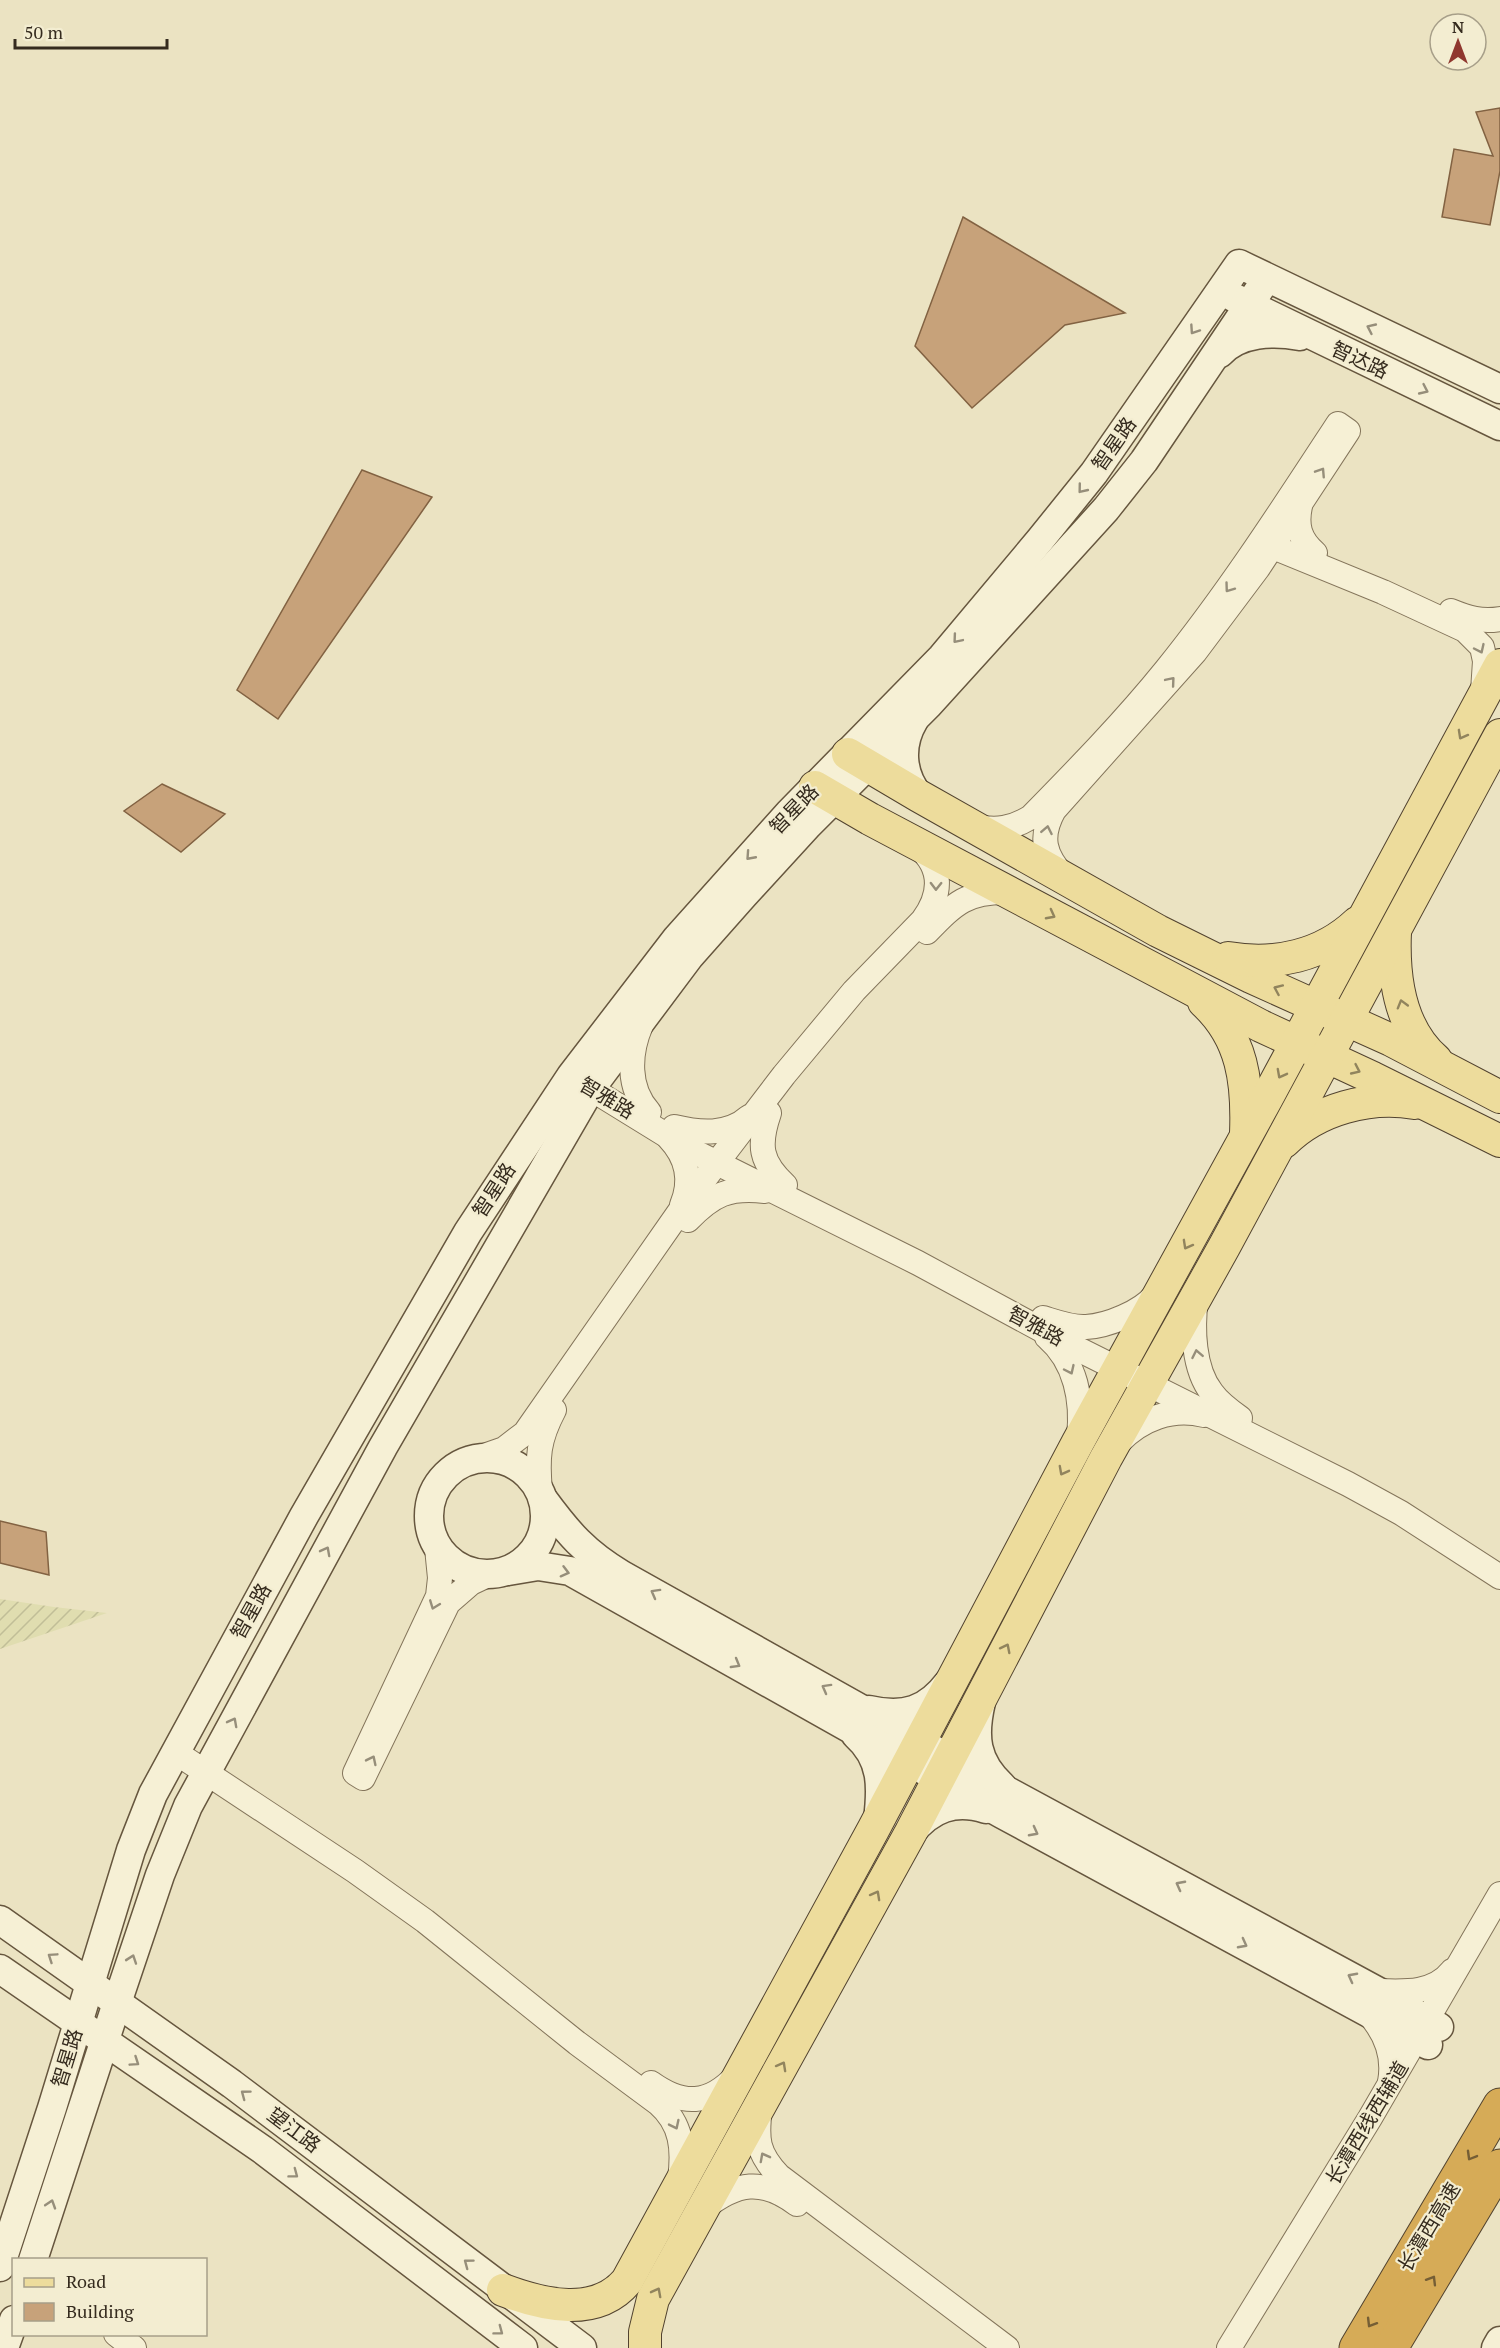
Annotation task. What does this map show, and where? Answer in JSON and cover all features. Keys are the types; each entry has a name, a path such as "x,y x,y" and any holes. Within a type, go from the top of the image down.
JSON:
{"highway":[{"name":"长潭西高速","path":"1356,2348 1500,2105"},
{"name":"长潭西高速","path":"1391,2348 1500,2166"}],"main road":[{"name":"智达路","path":"1239,264 1500,389"},
{"name":"智星路","path":"0,2267 78,2023 130,1850 153,1794 304,1516 468,1232 584,1078 677,938 751,855 825,792 857,760 1094,473 1239,264"},
{"name":"智星路","path":"857,760 918,714 1065,557 1106,509 1144,461 1268,278"},
{"name":"智达路","path":"1221,291 1500,426"},
{"path":"1209,366 1226,347 1243,338 1283,333 1317,339"},
{"path":"503,2290 523,2297 567,2305 589,2304 618,2292 627,2281 878,1822 1078,1442 1246,1137 1500,666"},
{"path":"918,714 909,729 904,758 906,772 912,787 919,796"},
{"path":"645,2348 645,2332 652,2299 908,1837 1106,1458 1277,1149 1500,735"},
{"path":"857,760 1158,931 1346,1019 1500,1097"},
{"name":"智星路","path":"38,2253 104,2041 173,1840 209,1767 584,1078 644,1017 690,957 808,825 825,792"},
{"path":"825,792 908,839 1184,986 1500,1141"},
{"path":"808,825 823,818 841,815 875,821"},
{"path":"1203,953 1255,961 1277,961 1297,957 1346,934 1364,916"},
{"path":"1395,928 1396,973 1399,996 1406,1017 1419,1041 1446,1068"},
{"path":"1184,986 1215,1012 1238,1048 1246,1089 1246,1137"},
{"path":"1277,1149 1305,1125 1344,1108 1367,1102 1392,1101 1428,1105"},
{"path":"878,1822 880,1777 854,1718 597,1560 561,1525 530,1476 515,1464 497,1458 478,1458 460,1463 445,1474 434,1491 428,1510 429,1530 437,1548 451,1562 468,1572 498,1573 538,1566 570,1572 854,1718 1006,1804 1371,2000 1428,2033"},
{"path":"498,1573 525,1561 538,1546 544,1528 545,1509 542,1495"},
{"path":"854,1718 909,1712 924,1706 937,1698 956,1674"},
{"path":"983,1693 975,1732 979,1751 1006,1804"},
{"path":"908,1837 922,1819 944,1807 966,1804 1006,1804"},
{"name":"望江路","path":"0,1920 90,1982 277,2118 582,2348"},
{"name":"望江路","path":"0,1969 263,2150 523,2348"},
{"path":"5,2348 12,2326"},
{"path":"1496,2348 1500,2341"}],"street":[{"path":"965,823 1000,829 1017,825 1031,817 1124,719 1270,539 1300,506 1348,431 1338,424 1270,539 1258,568 1196,652 1054,810 1045,831 1046,844 1052,862 1067,881"},
{"path":"1300,506 1298,517 1307,556"},
{"path":"1270,539 1465,630 1482,647 1485,662 1484,688 1480,702"},
{"path":"1258,568 1286,558 1307,556 1470,619 1483,621 1500,619"},
{"path":"478,1458 504,1449 525,1433 684,1216 854,991 932,908 937,891 935,870 922,851 908,839"},
{"path":"684,1216 687,1172 669,1131 728,1130 763,1111 874,986 949,909 975,894 1009,892"},
{"path":"644,1017 636,1037 632,1069 634,1088 640,1102 649,1112"},
{"name":"智雅路","path":"584,1078 649,1112 669,1131"},
{"name":"智雅路","path":"584,1078 669,1131 918,1263 1233,1420 1383,1490 1500,1563"},
{"path":"542,1495 539,1447 543,1431 557,1404 684,1216 725,1193 781,1189 766,1163 762,1149 763,1111"},
{"path":"1039,1322 1085,1327 1107,1322 1130,1314 1148,1304 1166,1282"},
{"path":"1197,1295 1196,1348 1201,1371 1211,1393 1225,1407 1233,1420"},
{"path":"1039,1322 1066,1362 1075,1381 1080,1403 1078,1442"},
{"path":"1106,1458 1120,1440 1137,1426 1158,1415 1178,1412 1233,1420"},
{"name":"智雅路","path":"1233,1420 1401,1513 1500,1577"},
{"path":"437,1548 440,1578 438,1596 355,1773 363,1778 448,1603 471,1583 498,1573"},
{"path":"178,1747 415,1902 480,1950 601,2049 663,2092 689,2100 703,2098 728,2085 740,2072"},
{"path":"209,1767 417,1915 577,2043 668,2111 681,2143 679,2184"},
{"name":"长潭西线西辅道","path":"1241,2348 1428,2033 1463,1958 1500,1894"},
{"name":"长潭西线西辅道","path":"1229,2348 1389,2086 1428,2033 1500,1926"},
{"path":"1389,2086 1392,2071 1388,2042 1378,2024 1371,2000 1430,1987 1446,1979 1463,1958"},
{"path":"761,2104 757,2139 760,2151 766,2163 779,2176 1007,2348"},
{"path":"702,2209 734,2188 753,2185 775,2191 793,2201 988,2348"},
{"path":"101,2336 116,2348"},
{"path":"119,2336 134,2348"}],"shaded area":[{"path":"0,1599 54,1607 107,1613 0,1649"}],"building":[{"path":"1500,108 1500,171 1490,225 1442,217 1454,149 1493,156 1476,112"},
{"path":"963,217 1125,313 1065,325 972,408 915,346"},
{"path":"362,470 432,497 278,719 237,690"},
{"path":"162,784 225,814 181,852 124,811"},
{"path":"0,1521 46,1532 49,1575 0,1563"}]}
